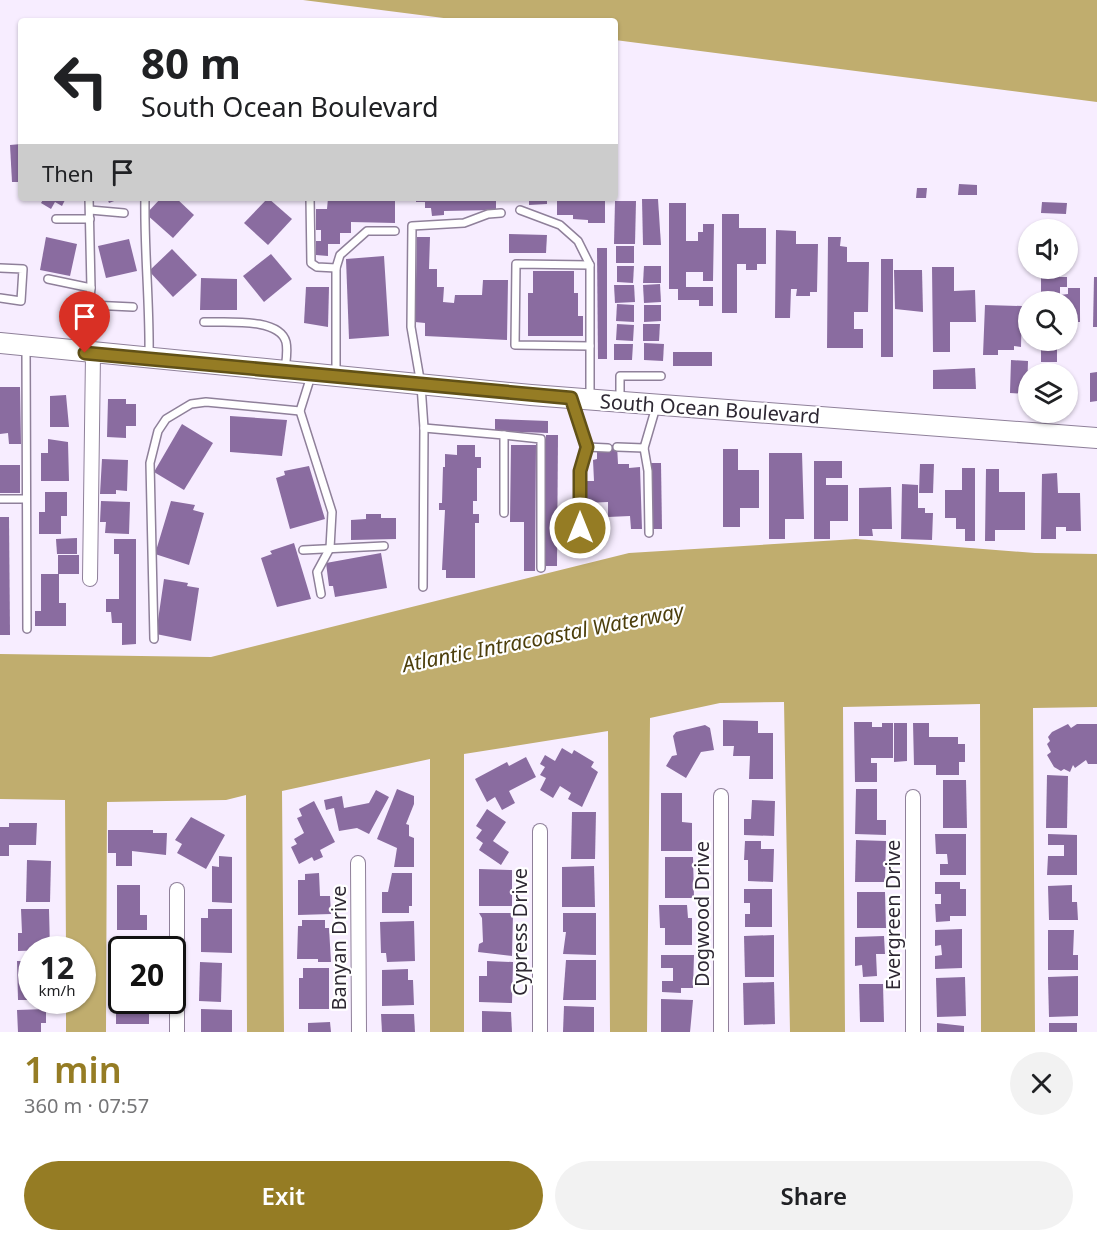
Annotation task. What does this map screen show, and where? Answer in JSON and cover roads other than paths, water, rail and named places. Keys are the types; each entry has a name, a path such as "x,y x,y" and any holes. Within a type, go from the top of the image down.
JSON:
{"main road":[{"name":"South Ocean Boulevard","path":"0,343 336,378 1097,438"}],"street":[{"path":"89,353 90,579"},
{"name":"Dogwood Drive","path":"721,796 721,1032"},
{"name":"Evergreen Drive","path":"913,797 913,1032"},
{"name":"Cypress Drive","path":"540,831 540,1032"},
{"name":"Banyan Drive","path":"358,863 358,1032"},
{"path":"177,890 177,1032"}],"lane":[{"path":"89,201 92,288 89,353"},
{"path":"146,201 145,237 150,301 149,359"},
{"path":"310,201 311,263 317,267 336,268"},
{"path":"90,210 124,213"},
{"path":"520,210 560,225 578,241 590,265 590,346 581,399 587,447 580,471 580,547"},
{"path":"423,587 424,428 421,385 411,327 412,226 464,223 488,214 501,213"},
{"path":"56,219 90,219"},
{"path":"336,378 336,268 340,255 367,231 395,231"},
{"path":"590,265 516,264 515,345 590,346"},
{"path":"0,268 23,269 21,301 0,298"},
{"path":"48,279 92,288"},
{"path":"90,305 133,307"},
{"path":"204,322 266,325 278,329 285,340 284,373"},
{"path":"26,346 27,629"},
{"path":"311,375 300,411 332,512 330,548 317,572 321,594"},
{"path":"620,402 620,376 661,376"},
{"path":"154,639 150,463 158,431 166,419 191,404 206,402 300,411"},
{"path":"648,533 648,471 644,448 657,405"},
{"path":"424,428 542,439 542,568"},
{"path":"504,435 504,513"},
{"path":"587,447 608,448"},
{"path":"617,447 644,448"},
{"path":"0,499 26,499"},
{"path":"303,550 384,546"}],"water":[{"path":"303,0 1097,0 1097,102 618,40 618,18 444,18"},
{"name":"Atlantic Intracoastal Waterway","path":"856,539 1035,553 1097,554 1097,707 1033,708 1035,1032 981,1032 980,704 843,707 845,1032 790,1032 784,702 720,703 650,718 647,1032 610,1032 608,731 464,754 464,1032 430,1032 430,759 282,791 284,1032 247,1032 246,795 226,800 107,802 106,1032 66,1032 66,1014 96,1014 96,936 66,936 65,800 0,799 0,654 211,657 629,553"}]}
